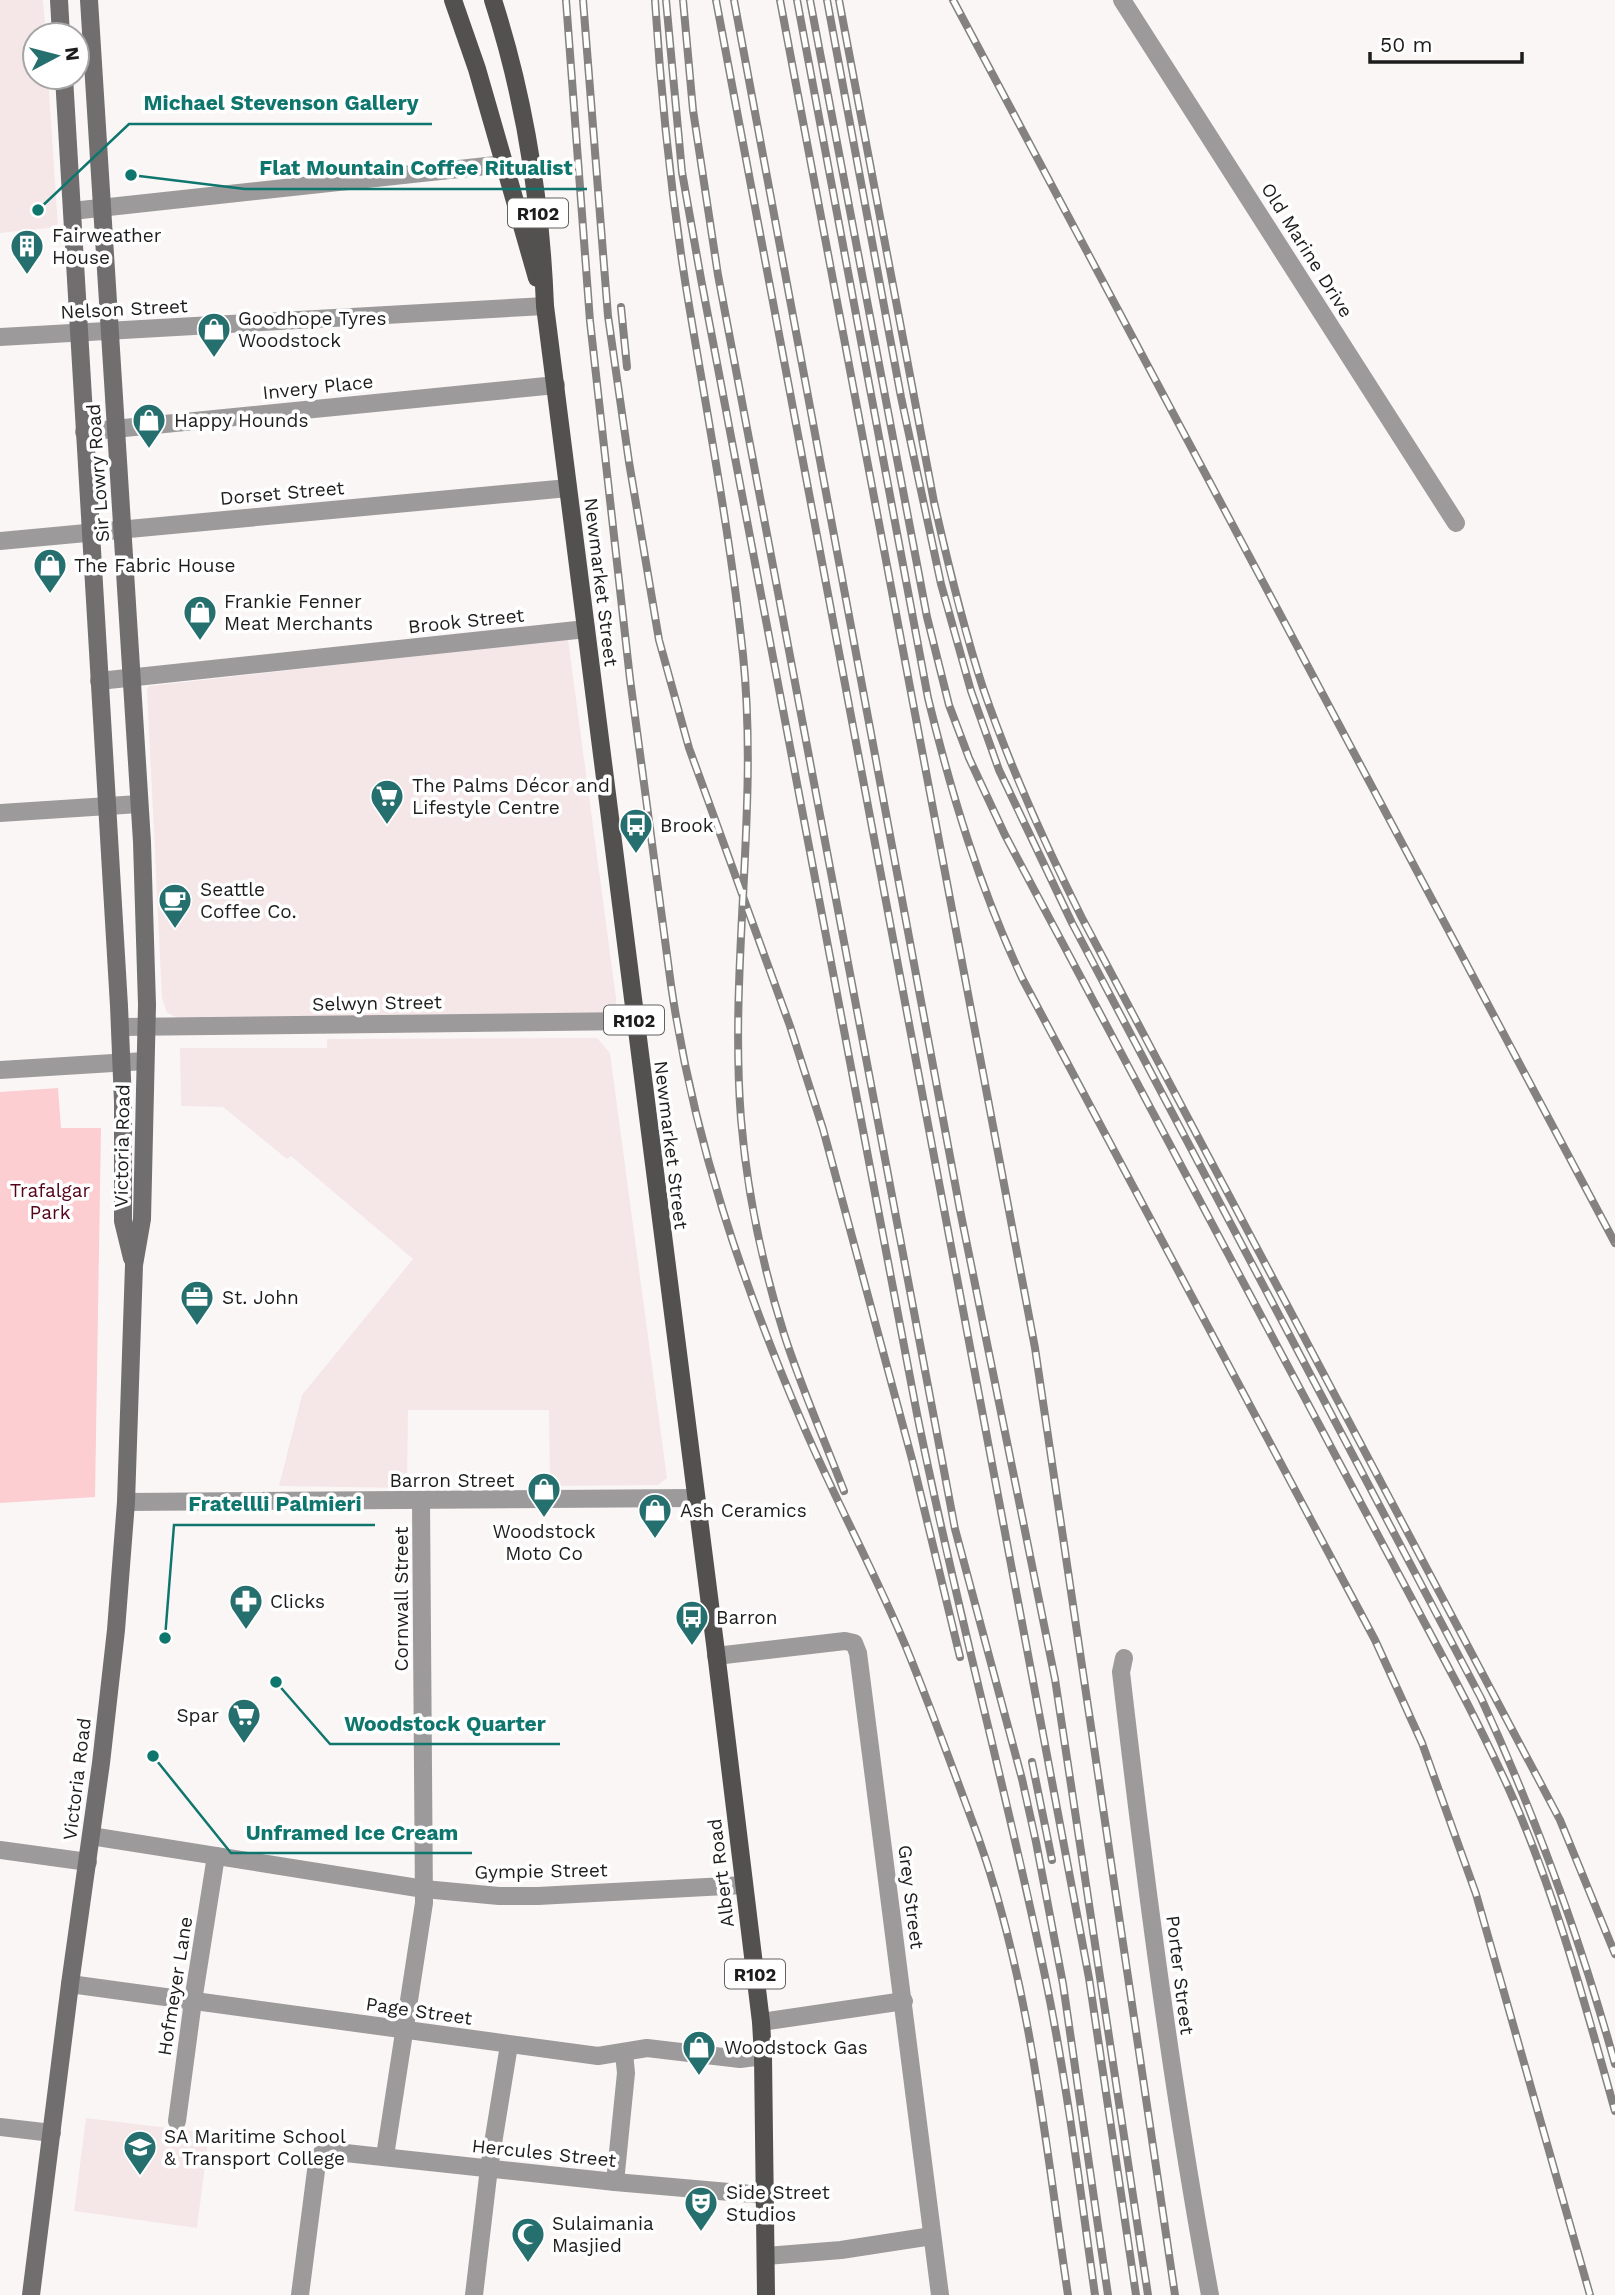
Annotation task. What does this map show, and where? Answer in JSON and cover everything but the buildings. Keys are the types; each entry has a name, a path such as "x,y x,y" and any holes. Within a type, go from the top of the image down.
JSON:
{"main road":[{"path":"59,0 60,21"},
{"name":"Sir Lowry Road","path":"89,0 139,804 147,1027"},
{"name":"Newmarket Street","path":"453,0 477,69 545,306"},
{"name":"Newmarket Street","path":"493,0 507,45 530,144 543,261 545,306 716,1656"},
{"name":"Sir Lowry Road","path":"65,91 121,1062"},
{"name":"Victoria Road","path":"31,2295 116,1630 126,1502 134,1265 142,1219 147,1027"},
{"name":"Victoria Road","path":"121,1062 123,1220 134,1265"},
{"name":"Albert Road","path":"716,1656 761,2022 766,2295"}],"street":[{"name":"Old Marine Drive","path":"1122,0 1456,523"},
{"path":"72,211 505,164"},
{"name":"Nelson Street","path":"0,337 545,306"},
{"name":"Invery Place","path":"85,432 555,385"},
{"name":"Dorset Street","path":"0,541 568,488"},
{"name":"Brook Street","path":"99,681 586,629"},
{"path":"0,813 139,804"},
{"name":"Selwyn Street","path":"120,1027 634,1021"},
{"path":"0,1070 145,1060"},
{"name":"Barron Street","path":"126,1502 695,1498"},
{"name":"Cornwall Street","path":"385,2156 423,1913 421,1501"},
{"name":"Grey Street","path":"716,1656 845,1641 853,1643 858,1653 940,2295"},
{"name":"Porter Street","path":"1124,1658 1121,1672 1164,2019 1210,2295"},
{"name":"Gympie Street","path":"91,1836 424,1889 499,1896 744,1885"},
{"path":"0,1850 88,1862"},
{"name":"Hofmeyer Lane","path":"177,2122 192,2001 216,1856"},
{"name":"Page Street","path":"70,1984 598,2056 647,2048 740,2059 763,2056"},
{"path":"761,2022 904,2001"},
{"path":"474,2295 489,2168 509,2045"},
{"path":"615,2182 626,2073 624,2053"},
{"path":"0,2127 52,2133"},
{"name":"Hercules Street","path":"300,2295 317,2163 320,2155 331,2150 615,2182 765,2195"},
{"path":"766,2256 841,2250 932,2236"}],"shaded area":[{"path":"0,0 43,0 45,21 21,21 21,91 49,91 58,227 0,233"},
{"name":"The Palms Décor and Lifestyle Centre","path":"568,639 616,998 616,1005 610,1015 180,1019 167,1013 162,998 147,690 149,686"},
{"path":"597,1038 610,1053 667,1478 658,1485 550,1486 549,1410 408,1410 407,1488 279,1486 302,1395 413,1259 291,1156 287,1159 223,1107 181,1106 180,1048 327,1048 327,1039"},
{"name":"SA Maritime School & Transport College","path":"86,2118 209,2133 197,2228 74,2211"}],"green space":[{"name":"Trafalgar Park","path":"58,1088 61,1128 101,1128 95,1497 0,1503 0,1092"}],"railway":[{"path":"566,0 590,321 630,679 671,985 693,1100 723,1210 760,1319 804,1427 906,1647 977,1834 995,1890 1010,1946 1034,2062 1068,2295"},
{"path":"583,0 608,316 659,640 689,748 790,1026 823,1129 913,1463 960,1657"},
{"path":"655,0 663,108 676,216 725,517 743,655 748,771 738,1061 747,1174 756,1228 776,1308 798,1374 844,1491"},
{"path":"666,0 682,172 701,279 917,1414 1053,2016 1095,2295"},
{"path":"683,0 693,110 718,275 955,1529 1022,1779 1036,1842 1063,1984 1108,2295"},
{"path":"716,0 1089,1978 1136,2295"},
{"path":"734,0 960,1210 1055,1679 1148,2295"},
{"path":"780,0 1035,1348 1175,2295"},
{"path":"797,0 928,698 957,805 980,875 1022,978 1375,1640 1422,1743 1476,1894 1590,2295"},
{"path":"810,0 927,617 949,705 969,758 1005,835 1495,1759 1525,1826 1554,1906 1615,2111"},
{"path":"827,0 901,397 941,584 971,691 999,770 1072,923 1481,1698 1556,1878 1615,2064"},
{"path":"839,0 934,502 969,642 1016,776 1082,918 1560,1820 1615,1954"},
{"path":"953,0 1615,1243"},
{"path":"621,307 627,367"},
{"path":"1032,1762 1052,1860"}],"place":[{"name":"Flat Mountain Coffee Ritualist","path":"131,175"},
{"name":"Michael Stevenson Gallery","path":"38,210"},
{"name":"Fairweather House","path":"27,276"},
{"name":"Goodhope Tyres Woodstock","path":"214,359"},
{"name":"Happy Hounds","path":"149,450"},
{"name":"The Fabric House","path":"50,595"},
{"name":"Frankie Fenner Meat Merchants","path":"200,642"},
{"name":"The Palms Décor and Lifestyle Centre","path":"387,826"},
{"name":"Brook","path":"636,855"},
{"name":"Seattle Coffee Co.","path":"175,930"},
{"name":"St. John","path":"197,1327"},
{"name":"Woodstock Moto Co","path":"544,1519"},
{"name":"Ash Ceramics","path":"655,1540"},
{"name":"Clicks","path":"246,1631"},
{"name":"Fratellli Palmieri","path":"165,1638"},
{"name":"Barron","path":"692,1647"},
{"name":"Woodstock Quarter","path":"276,1682"},
{"name":"Spar","path":"244,1745"},
{"name":"Unframed Ice Cream","path":"153,1756"},
{"name":"Woodstock Gas","path":"699,2077"},
{"name":"SA Maritime School & Transport College","path":"140,2177"},
{"name":"Side Street Studios","path":"701,2233"},
{"name":"Sulaimania Masjied","path":"528,2264"}]}
